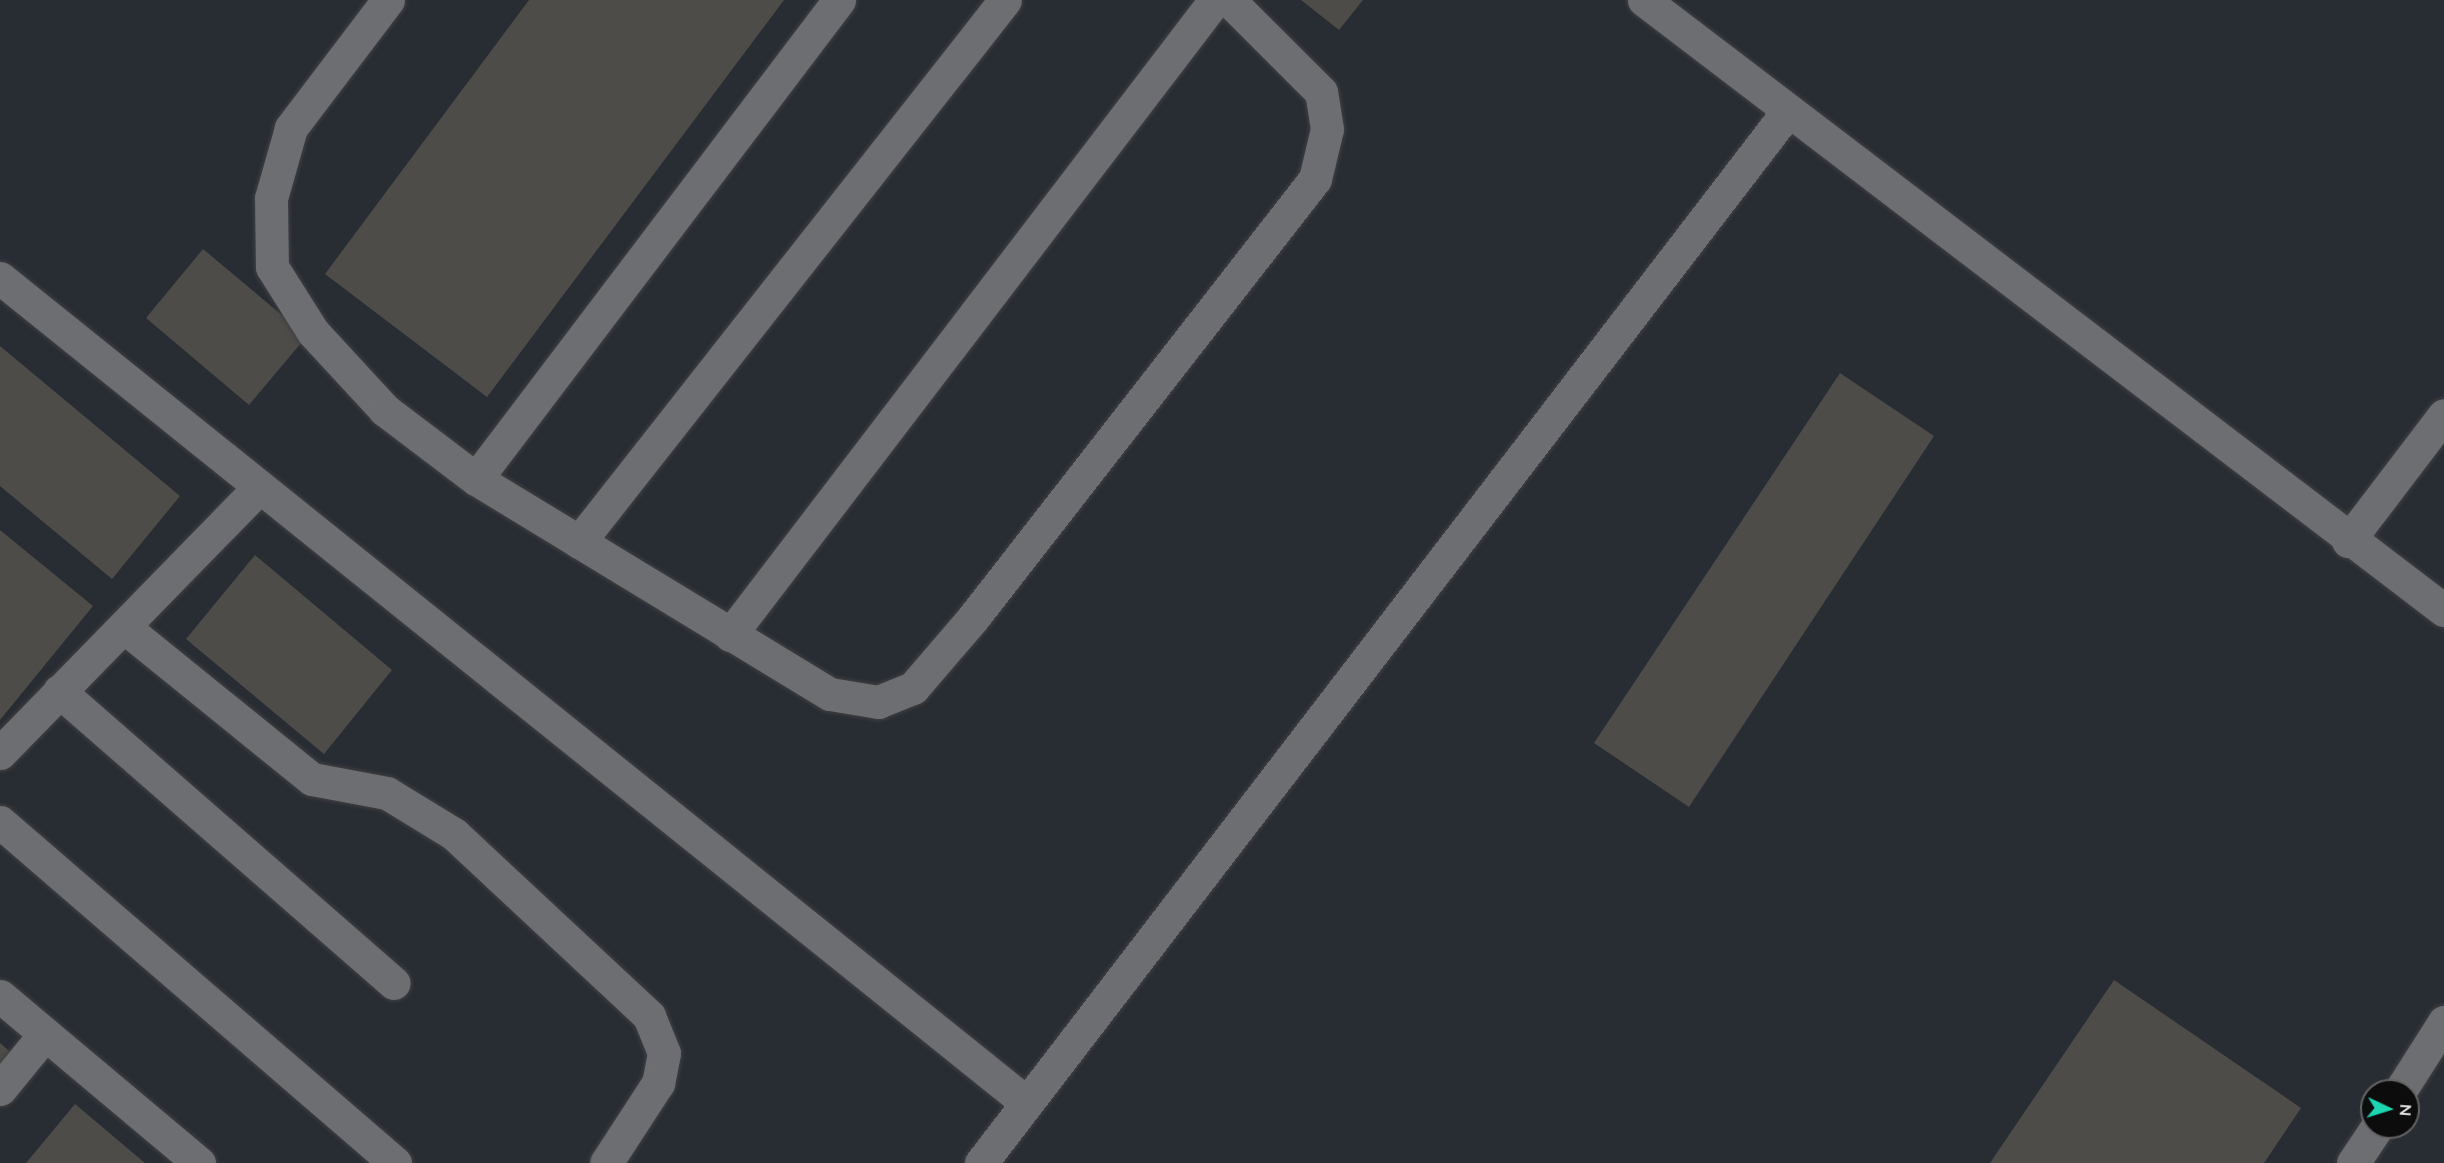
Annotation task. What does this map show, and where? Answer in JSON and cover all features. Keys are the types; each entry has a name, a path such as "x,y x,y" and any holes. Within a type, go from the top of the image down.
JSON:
{"street":[{"path":"388,0 291,128 270,198 272,267 313,332 386,410 476,479 830,694 878,702 913,688 980,609 1315,179 1328,129 1322,92 1229,0"},
{"path":"476,479 839,0"},
{"path":"579,542 1005,0"},
{"path":"730,635 1215,0"},
{"path":"1644,0 2348,542 2444,610"},
{"path":"981,1163 1788,111"},
{"path":"0,278 1027,1103"},
{"path":"2348,542 2444,415"},
{"path":"0,753 259,488"},
{"path":"123,627 312,779 387,793 454,834 649,1016 664,1053 658,1083 606,1163"},
{"path":"59,691 394,983"},
{"path":"0,822 395,1163"},
{"path":"0,996 199,1163"},
{"path":"2408,1079 2444,1022"},
{"path":"0,1089 45,1035"},
{"path":"2353,1163 2369,1139"}],"shaded area":[{"path":"0,0 2444,0 2444,1163 0,1163"}],"building":[{"path":"529,0 784,0 487,397 325,274"},
{"path":"1301,0 1363,0 1339,30"},
{"path":"203,249 307,336 249,405 146,318"},
{"path":"0,346 180,496 112,579 0,486"},
{"path":"1840,373 1934,436 1689,807 1594,743"},
{"path":"0,530 93,606 0,720"},
{"path":"255,555 392,670 324,754 186,639"},
{"path":"2114,980 2301,1108 2264,1163 1990,1163"},
{"path":"0,1043 16,1057 0,1076"},
{"path":"75,1104 145,1163 26,1163"}]}
